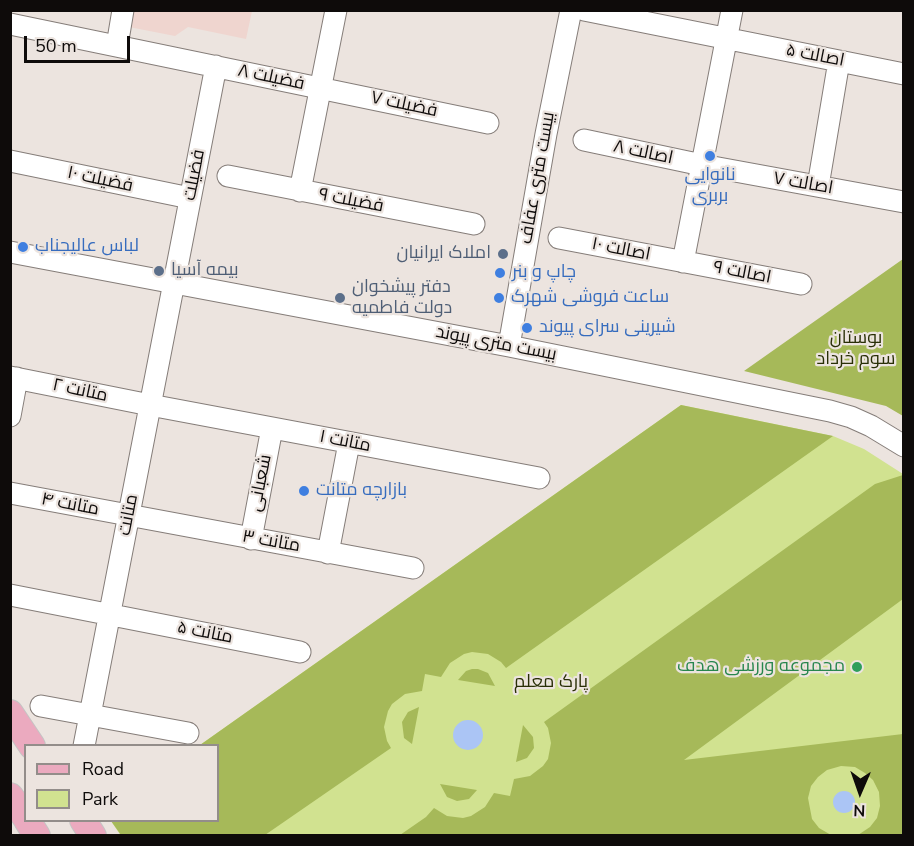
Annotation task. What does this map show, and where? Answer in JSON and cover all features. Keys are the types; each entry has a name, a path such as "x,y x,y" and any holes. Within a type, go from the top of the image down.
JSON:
{"main road":[{"path":"10,713 31,744"},
{"path":"10,796 24,816"},
{"path":"28,822 37,836"},
{"path":"83,822 93,836"}],"street":[{"path":"117,46 123,10"},
{"path":"300,191 336,10"},
{"name":"بیست متری عفاف","path":"509,346 544,145 571,10"},
{"name":"اصالت ۵","path":"584,10 903,74"},
{"path":"683,261 732,10"},
{"name":"فضیلت ۸","path":"10,24 320,88"},
{"path":"818,186 839,61"},
{"name":"فضیلت","path":"174,284 216,66"},
{"name":"فضیلت ۷","path":"320,88 488,123"},
{"name":"اصالت ۸","path":"584,140 702,165"},
{"name":"فضیلت ۱۰","path":"10,161 190,198"},
{"name":"اصالت ۷","path":"702,165 903,202"},
{"name":"فضیلت ۹","path":"228,176 474,224"},
{"name":"اصالت ۱۰","path":"559,238 683,261"},
{"name":"بیست متری پیوند","path":"10,252 509,346 830,411 871,426 903,446"},
{"name":"اصالت ۹","path":"683,261 801,284"},
{"name":"متانت","path":"84,744 174,284"},
{"path":"10,416 14,377"},
{"name":"متانت ۲","path":"14,377 150,405"},
{"name":"متانت ۱","path":"150,405 539,478"},
{"name":"شعبانی","path":"251,539 272,428"},
{"path":"328,553 350,442"},
{"name":"متانت ۴","path":"10,493 129,516"},
{"name":"متانت ۳","path":"129,516 413,568"},
{"name":"متانت ۵","path":"10,595 300,652"},
{"path":"41,706 188,733"}],"shaded area":[{"path":"132,11 252,11 246,39 188,27 175,36 129,27"}],"green space":[{"name":"بوستان سوم خرداد","path":"903,259 903,416 886,406 744,371"},
{"name":"پارک معلم","path":"681,405 833,436 864,449 903,474 903,835 121,836 112,822 219,822 219,744 201,744"},
{"path":"681,405 833,436 506,668 488,654 472,652 450,663 441,677 425,674 422,691 405,694 392,704 388,711 384,727 391,748 265,835 121,835 112,822 219,822 219,744 201,744"},
{"path":"903,475 903,599 684,760 903,734 903,835 858,835 870,827 877,818 880,806 879,792 873,780 865,773 855,767 841,766 827,770 818,777 811,786 808,798 812,819 819,828 831,835 400,835 426,817 434,808 447,816 463,818 485,807 494,793 510,796 514,779 530,776 548,759 551,743 548,728 544,722 875,484"},
{"path":"472,669 488,673 495,686 458,680 466,671"},
{"path":"419,707 412,744 404,738 402,722 408,712"},
{"path":"523,725 533,737 534,748 527,758 516,762"},
{"path":"440,784 477,790 469,799 457,801 447,797"}],"water":[{"path":"468,720 479,724 483,735 479,746 468,750 457,746 453,735 457,724"},
{"path":"844,791 852,794 855,802 852,810 844,813 836,810 833,802 836,794"}],"place":[{"name":"نانوایی بربری","path":"710,156"},
{"name":"لباس عالیجناب","path":"23,247"},
{"name":"املاک ایرانیان","path":"503,254"},
{"name":"بیمه آسیا","path":"159,271"},
{"name":"چاپ و بنر","path":"500,273"},
{"name":"دفتر پیشخوان دولت فاطمیه","path":"340,298"},
{"name":"ساعت فروشی شهرک","path":"499,298"},
{"name":"شیرینی سرای پیوند","path":"527,328"},
{"name":"بازارچه متانت","path":"304,491"},
{"name":"مجموعه ورزشی هدف","path":"857,667"}]}
